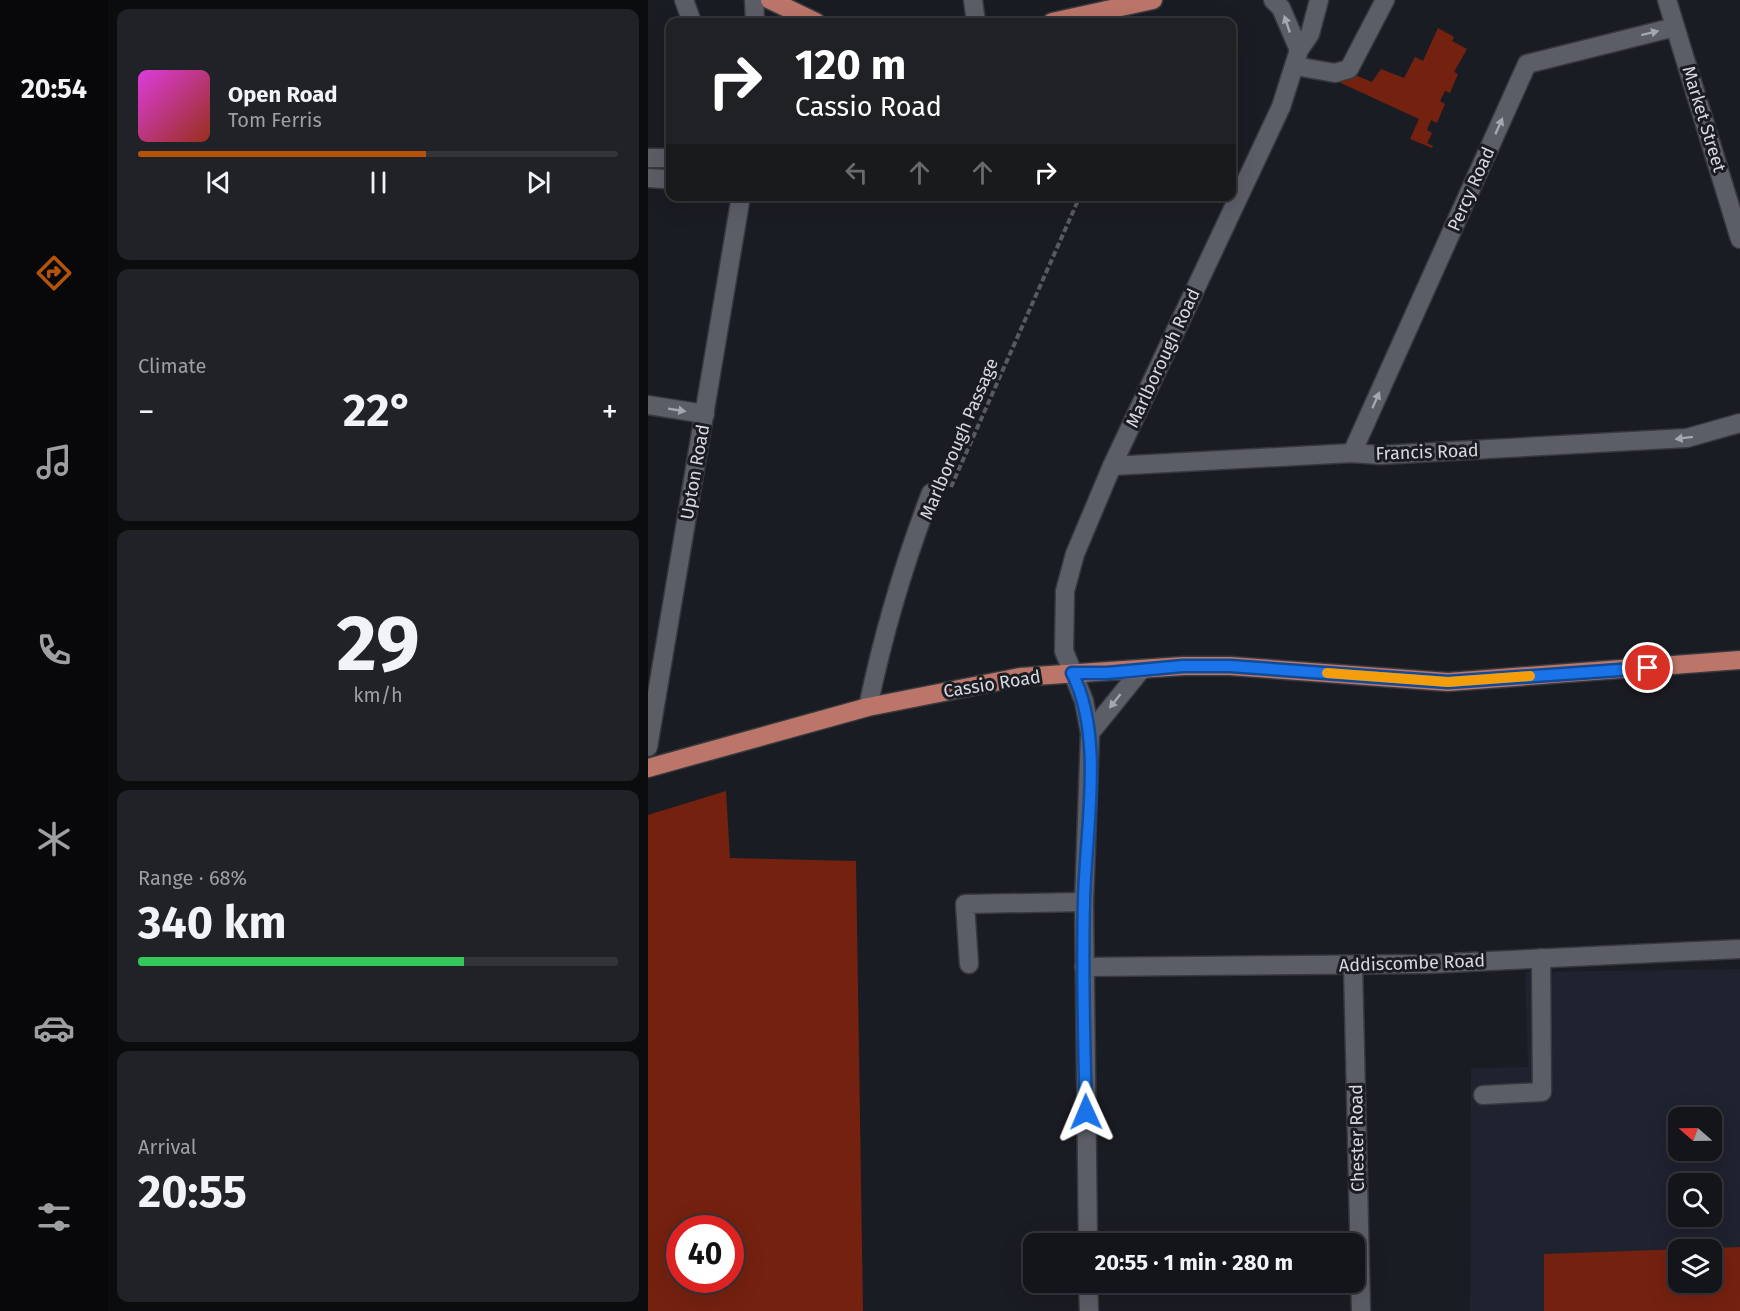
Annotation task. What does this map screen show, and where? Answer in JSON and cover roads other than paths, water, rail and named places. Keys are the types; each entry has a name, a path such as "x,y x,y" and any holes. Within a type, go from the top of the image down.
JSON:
{"main road":[{"path":"770,0 803,18"},
{"path":"1070,18 1153,0"},
{"name":"Cassio Road","path":"648,768 868,707 1000,680 1183,666 1230,666 1448,682 1740,660"}],"street":[{"path":"684,0 691,18"},
{"path":"754,0 755,18"},
{"path":"973,0 975,18"},
{"path":"1273,0 1281,8 1297,58 1335,73 1349,69 1385,0"},
{"name":"Marlborough Road","path":"1088,1233 1084,902 1090,733 1084,701 1064,651 1067,577 1112,466 1281,107 1297,58 1310,34 1318,0"},
{"name":"Market Street","path":"1667,0 1740,239"},
{"name":"Percy Road","path":"1352,453 1527,64 1675,27"},
{"path":"648,158 666,158"},
{"name":"Upton Road","path":"648,747 740,201"},
{"path":"648,405 705,414"},
{"name":"Francis Road","path":"1112,466 1352,453 1380,455 1687,438 1740,423"},
{"path":"868,707 880,648 903,566 931,493"},
{"path":"1090,733 1141,670"},
{"path":"969,964 965,904 1084,902"},
{"name":"Addiscombe Road","path":"1084,968 1353,965 1740,949"},
{"path":"1483,1095 1542,1092 1541,958"},
{"name":"Chester Road","path":"1353,965 1361,1311"},
{"path":"1088,1293 1089,1311"}]}
